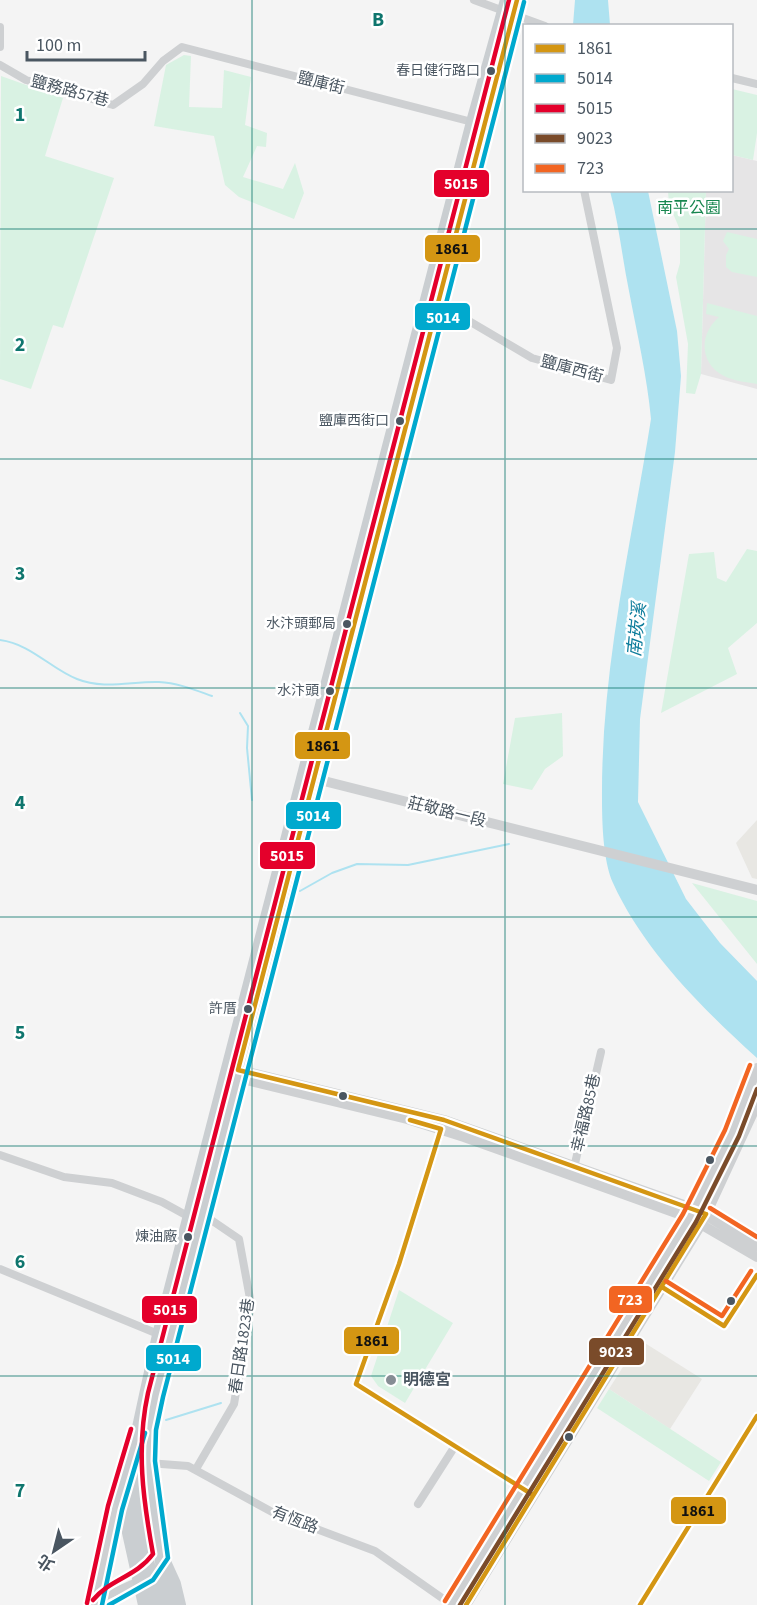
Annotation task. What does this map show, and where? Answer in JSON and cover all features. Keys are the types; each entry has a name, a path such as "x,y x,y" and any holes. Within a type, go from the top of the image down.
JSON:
{"main road":[{"path":"145,1605 135,1492 138,1432 310,778 478,123 517,0"},
{"path":"164,1337 149,1428 137,1462 120,1492 144,1578 166,1605"},
{"path":"137,1462 151,1493 161,1556 157,1595"},
{"path":"120,1492 151,1493"},
{"path":"161,1556 174,1584 179,1605"}],"street":[{"path":"474,0 540,24"},
{"path":"0,27 0,47"},
{"name":"鹽庫街","path":"163,61 182,47 478,123"},
{"name":"鹽務路57巷","path":"0,65 26,80 113,105 143,84 163,61"},
{"path":"733,78 757,84"},
{"name":"鹽庫西街","path":"434,300 532,358 611,380 617,348 584,192"},
{"name":"莊敬路一段","path":"310,778 757,890"},
{"name":"幸福路85巷","path":"573,1171 601,1052"},
{"path":"451,1605 692,1214 732,1133 757,1068"},
{"path":"232,1073 442,1125 704,1218 757,1246"},
{"path":"465,1605 704,1218 755,1118 757,1104"},
{"path":"442,1125 399,1264 356,1384 533,1495"},
{"name":"春日路1823巷","path":"0,1155 64,1177 112,1183 195,1215 239,1239 251,1304 234,1404 196,1470"},
{"path":"704,1218 757,1257"},
{"path":"0,1271 164,1337"},
{"path":"639,1605 757,1416"},
{"path":"418,1504 454,1446"},
{"name":"有恆路","path":"137,1462 188,1466 274,1513 375,1551 451,1605"},
{"path":"94,1605 120,1492"},
{"path":"99,1605 106,1596 144,1578 161,1556"}],"shaded area":[{"path":"733,155 757,161 757,389 701,374 706,192 733,192"},
{"path":"757,820 757,879 752,878 736,843"},
{"path":"640,1340 702,1379 670,1429 609,1389"}],"green space":[{"path":"184,55 191,56 189,107 222,108 224,70 251,77 245,125 267,133 266,147 257,146 243,177 283,189 295,163 304,193 294,219 239,197 225,185 214,136 154,126 166,65"},
{"path":"1,76 63,98 45,156 114,178 63,328 53,325 31,389 0,379"},
{"name":"南平公園","path":"733,89 757,95 757,133 753,160 733,155"},
{"name":"南平公園","path":"668,192 706,192 701,374 695,394 686,393 688,344 676,277 680,263 680,230 669,204"},
{"path":"727,232 757,239 757,277 732,272 726,267 726,255 729,249 723,241"},
{"path":"707,303 757,316 757,384 728,378 710,364 706,356 705,340 712,324 719,317 706,314"},
{"path":"747,549 757,551 757,623 728,648 737,674 661,713 689,554 714,552 717,578 726,582"},
{"path":"562,713 563,756 545,769 532,790 503,784 515,718"},
{"path":"692,883 757,901 757,964"},
{"path":"399,1290 453,1323 405,1403 378,1386 371,1376"},
{"path":"609,1389 721,1462 709,1481 597,1408"}],"water":[{"path":"575,0 608,0 610,24 573,24"},
{"name":"南崁溪","path":"610,192 648,192 677,331 681,376 675,452 640,719 638,802 686,899 720,943 757,981 757,1058 716,1020 676,978 658,955 626,908 613,883 605,853 602,798 606,702 619,607 651,419"}],"waterway":[{"path":"0,640 21,646 67,675 87,682 108,685 166,683 212,696"},
{"path":"240,713 248,726 247,748 252,800"},
{"path":"300,891 332,873 357,864 408,865 509,844"},
{"path":"166,1420 221,1403"}],"transit line":[{"name":"5015","path":"93,1600 107,1587 139,1568 153,1554 142,1474 142,1434 148,1393 509,0"},
{"name":"1861","path":"466,1605 706,1214 444,1120 238,1070 517,0"},
{"name":"5014","path":"109,1605 153,1580 168,1558 155,1461 156,1430 163,1397 524,2"},
{"name":"723","path":"445,1601 683,1214 725,1130 750,1065"},
{"name":"9023","path":"460,1605 696,1222 739,1136 757,1089"},
{"name":"1861","path":"410,1120 441,1129 399,1264 356,1384 533,1495"},
{"name":"723","path":"710,1208 757,1237"},
{"name":"723","path":"666,1281 722,1316 751,1271"},
{"name":"1861","path":"662,1287 724,1326 757,1275"},
{"name":"1861","path":"640,1605 757,1416"},
{"name":"5015","path":"87,1603 108,1506 131,1429"},
{"name":"5014","path":"102,1605 122,1510 145,1433"}],"place":[{"name":"春日健行路口","path":"491,71"},
{"name":"鹽庫西街口","path":"400,421"},
{"name":"水汴頭郵局","path":"347,624"},
{"name":"水汴頭","path":"330,691"},
{"name":"許厝","path":"248,1009"},
{"name":"煉油廠","path":"188,1237"},
{"name":"明德宮","path":"391,1380"}]}
